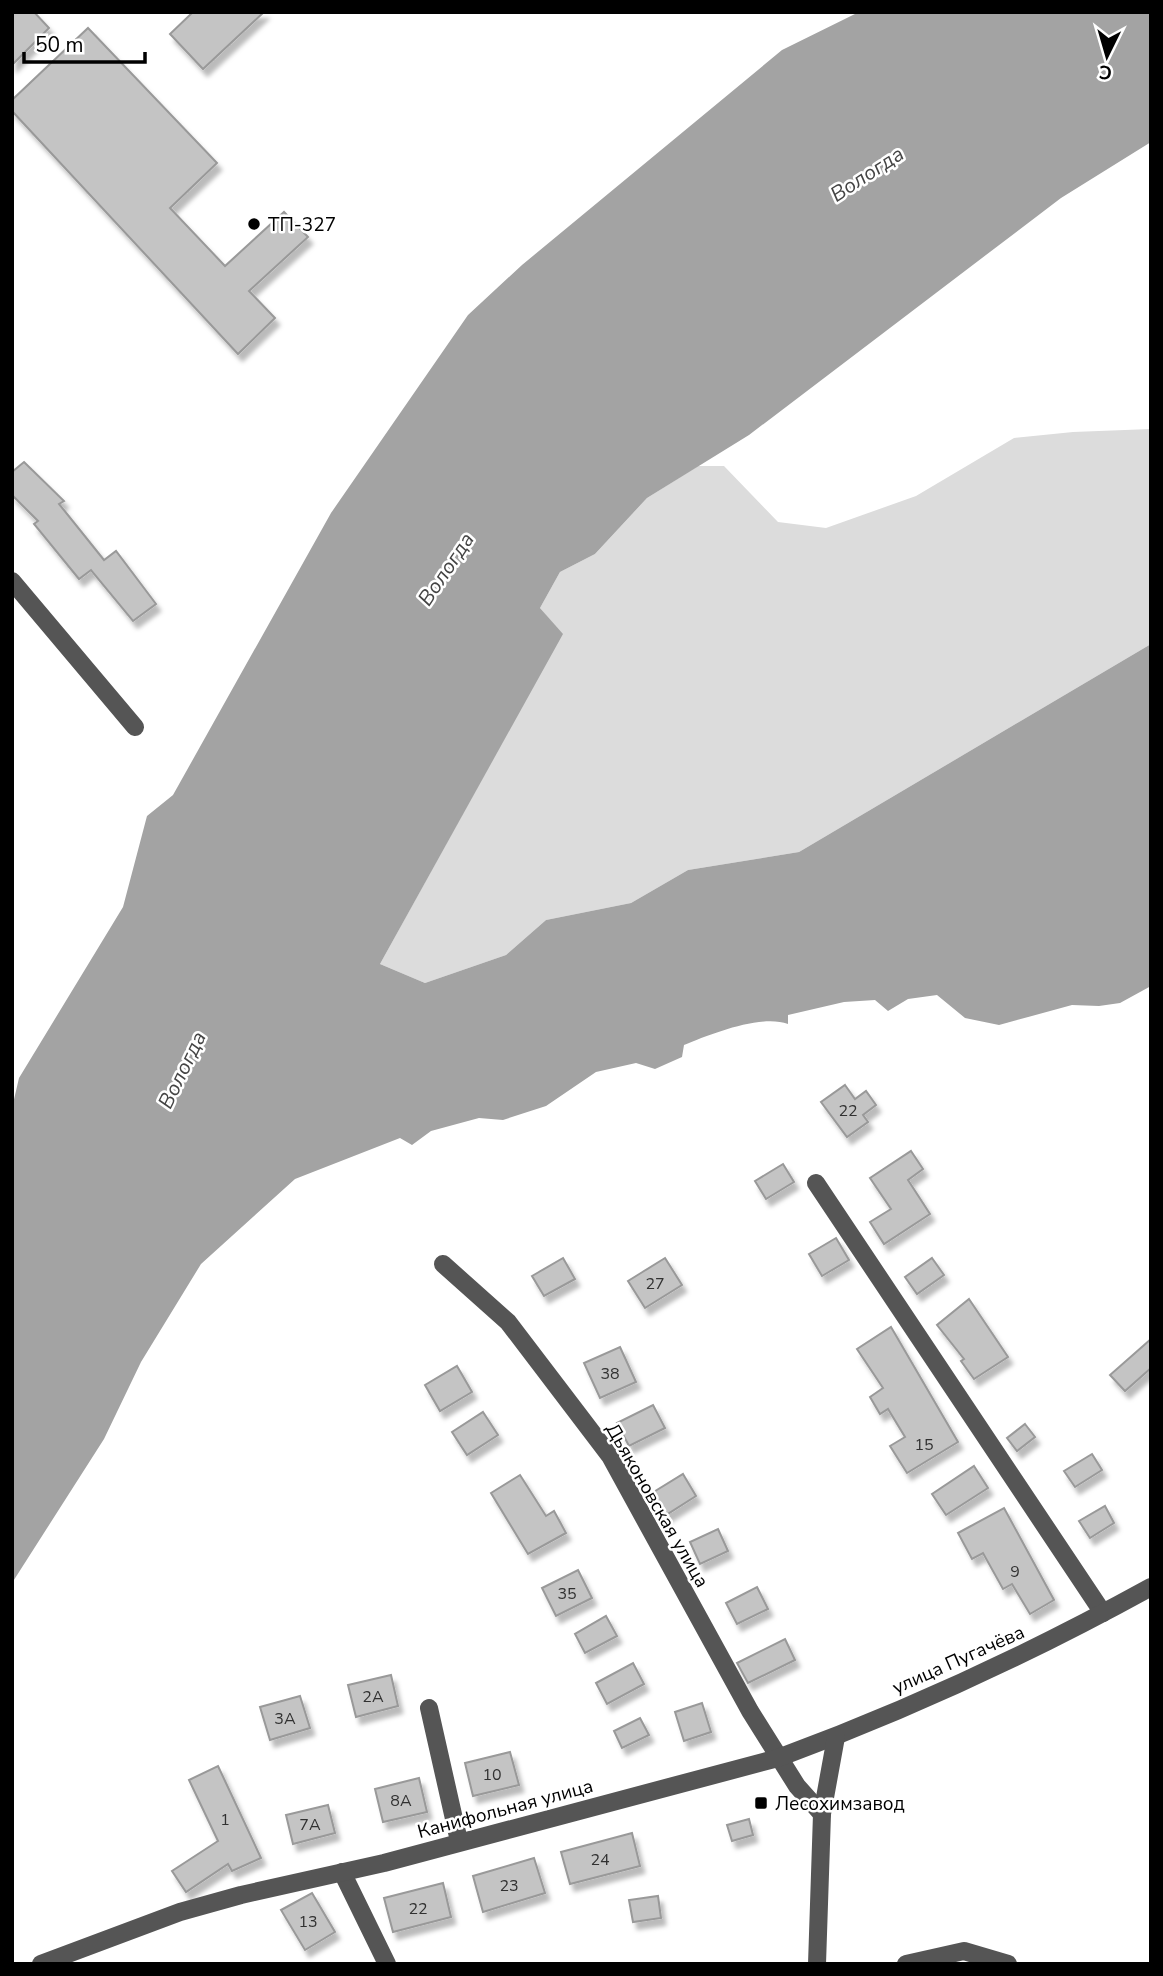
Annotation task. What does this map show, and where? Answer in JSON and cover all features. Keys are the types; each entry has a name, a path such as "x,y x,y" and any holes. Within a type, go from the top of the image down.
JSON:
{"street":[{"path":"12,581 135,727"},
{"path":"816,1183 1103,1613"},
{"name":"Дьяконовская улица","path":"443,1264 508,1322 610,1456 778,1758 797,1786 822,1814"},
{"name":"улица Пугачёва","path":"778,1758 836,1737 1022,1655 1151,1587"},
{"path":"429,1708 459,1842"},
{"path":"817,1964 822,1814 836,1737"},
{"name":"Канифольная улица","path":"41,1964 180,1912 778,1758"},
{"path":"342,1872 387,1964"},
{"path":"906,1964 964,1951 1008,1964"}],"shaded area":[{"path":"1151,429 1151,644 799,852 688,870 631,903 546,920 506,955 425,983 380,964 562,634 540,608 560,572 595,554 647,498 698,466 724,466 778,522 826,528 916,496 1014,438 1073,432"}],"water":[{"name":"Вологда","path":"859,12 1151,12 1151,142 1061,198 749,435 647,498 595,554 560,572 540,608 563,634 380,964 425,983 506,955 546,920 631,903 688,870 799,852 1151,644 1151,986 1120,1003 1099,1006 1072,1005 999,1025 965,1018 937,995 908,999 888,1011 875,1000 844,1002 788,1015 788,1024 750,1023 684,1045 682,1057 655,1069 636,1063 596,1072 546,1106 503,1120 479,1118 431,1131 412,1145 400,1138 295,1179 201,1264 141,1362 104,1439 12,1583 12,1108 19,1078 123,907 147,816 173,795 331,513 468,315 522,265 782,50"}],"building":[{"path":"12,12 34,12 49,28 12,65"},
{"path":"193,12 264,12 203,69 170,34"},
{"path":"88,28 217,163 170,208 225,266 284,212 308,237 249,291 275,318 238,354 12,111 12,100"},
{"path":"24,462 64,501 59,504 104,560 116,551 156,604 133,621 91,570 79,579 34,524 38,521 12,495 12,472"},
{"path":"845,1085 855,1099 866,1091 876,1105 863,1115 868,1122 847,1137 821,1102"},
{"path":"911,1151 923,1169 908,1180 930,1214 884,1244 870,1222 891,1209 870,1178"},
{"path":"783,1164 794,1182 766,1199 755,1181"},
{"path":"836,1238 849,1260 822,1276 809,1254"},
{"path":"563,1258 575,1279 544,1296 532,1276"},
{"path":"665,1258 682,1285 645,1308 628,1281"},
{"path":"932,1258 944,1275 917,1294 905,1277"},
{"path":"969,1299 1008,1357 974,1379 961,1361 964,1359 937,1325"},
{"path":"891,1327 958,1442 907,1473 890,1446 905,1437 888,1409 880,1414 870,1397 883,1388 857,1349"},
{"path":"1151,1339 1151,1368 1125,1391 1110,1375"},
{"path":"620,1347 636,1382 600,1398 584,1363"},
{"path":"457,1366 472,1392 440,1411 425,1385"},
{"path":"653,1405 665,1428 629,1446 617,1423"},
{"path":"483,1412 498,1435 467,1455 452,1432"},
{"path":"1025,1424 1035,1437 1017,1451 1007,1438"},
{"path":"1092,1454 1102,1470 1075,1487 1064,1471"},
{"path":"974,1466 988,1488 946,1515 932,1494"},
{"path":"683,1474 696,1496 666,1515 652,1493"},
{"path":"520,1475 546,1516 554,1511 566,1533 528,1554 491,1493"},
{"path":"1105,1506 1114,1523 1090,1538 1079,1521"},
{"path":"1004,1508 1054,1600 1030,1614 1012,1584 1003,1589 983,1553 972,1559 958,1533"},
{"path":"718,1529 728,1551 700,1564 690,1542"},
{"path":"578,1570 592,1598 556,1616 542,1588"},
{"path":"757,1587 768,1609 737,1624 726,1603"},
{"path":"606,1616 617,1636 585,1653 575,1634"},
{"path":"785,1639 795,1660 748,1683 737,1663"},
{"path":"633,1663 644,1684 607,1704 596,1683"},
{"path":"391,1675 398,1706 356,1717 348,1685"},
{"path":"300,1696 310,1728 270,1740 260,1707"},
{"path":"702,1703 711,1732 684,1741 675,1712"},
{"path":"640,1718 649,1735 622,1748 614,1731"},
{"path":"510,1752 519,1785 473,1796 465,1763"},
{"path":"218,1766 261,1858 232,1871 228,1864 186,1892 172,1871 218,1841 189,1780"},
{"path":"419,1778 427,1812 383,1822 375,1789"},
{"path":"328,1805 335,1833 293,1844 286,1815"},
{"path":"749,1819 753,1835 732,1841 727,1825"},
{"path":"632,1833 640,1866 570,1884 561,1852"},
{"path":"534,1858 545,1893 483,1912 473,1876"},
{"path":"443,1883 451,1917 393,1932 384,1898"},
{"path":"312,1893 335,1932 305,1950 281,1910"},
{"path":"658,1896 661,1918 633,1922 629,1900"}],"place":[{"name":"ТП-327","path":"254,224"},
{"name":"Лесохимзавод","path":"761,1803"}]}
